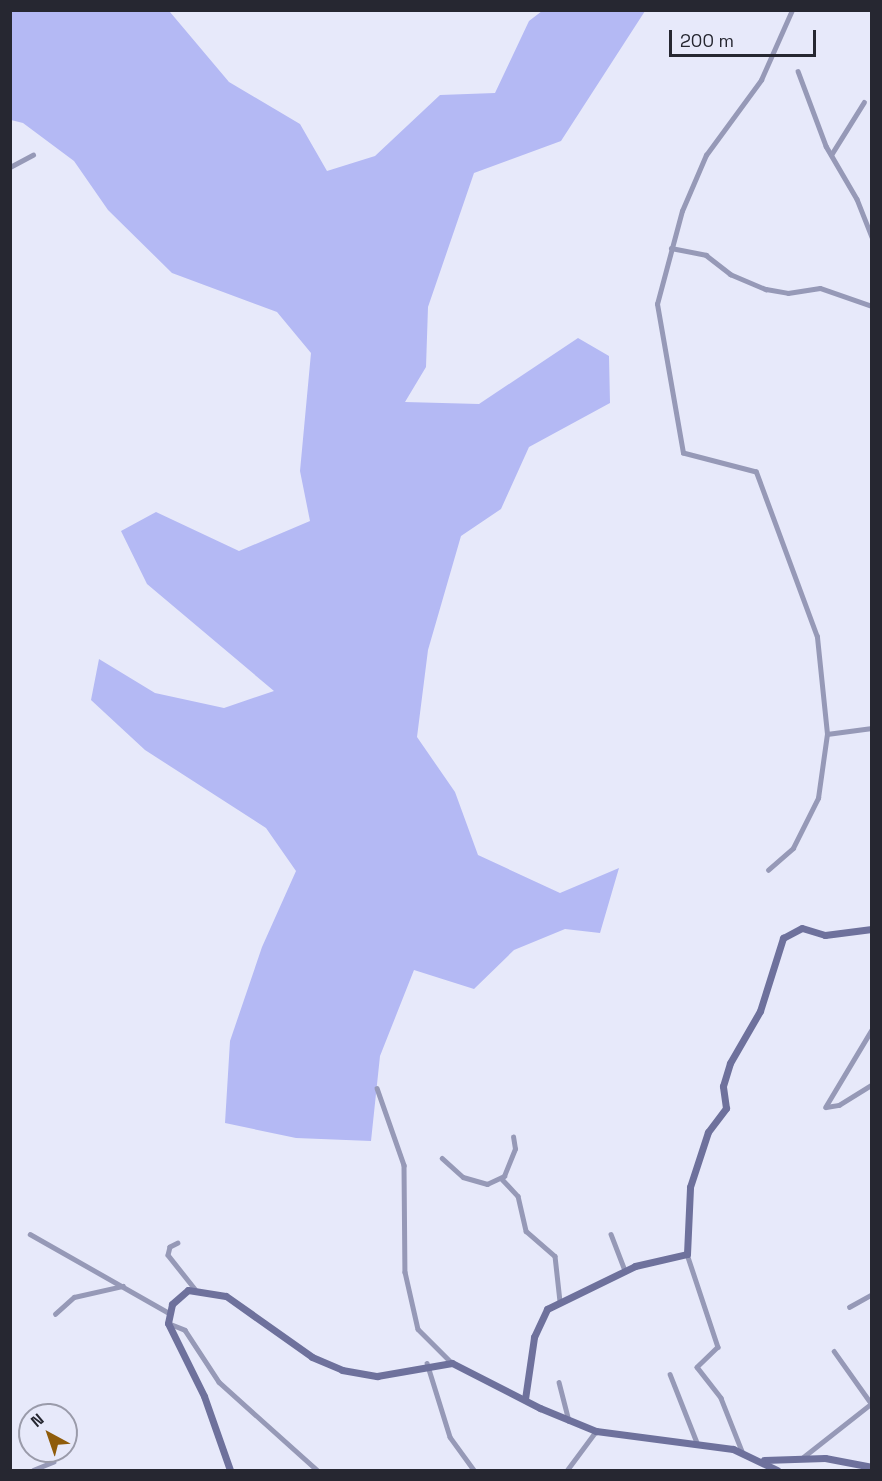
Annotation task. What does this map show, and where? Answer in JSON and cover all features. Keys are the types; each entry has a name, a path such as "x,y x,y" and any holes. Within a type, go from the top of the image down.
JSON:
{"main road":[{"path":"525,1399 537,1326 547,1309 625,1271 687,1254 686,1209 690,1187 708,1132 726,1108 724,1080 734,1051 760,1011 779,944 802,928 825,935 872,929"},
{"path":"230,1470 198,1382 168,1323 169,1313 182,1292 195,1289 226,1296 312,1357 342,1370 377,1376 427,1364 452,1362 569,1421 596,1431 742,1451 777,1470"},
{"path":"762,1460 802,1458 872,1467"}],"street":[{"path":"768,870 793,848 810,822 827,734 817,637 756,472 749,466 690,456 679,443 657,304 671,248 706,155 761,80 792,10"},
{"path":"798,71 831,155 872,237"},
{"path":"831,155 864,102"},
{"path":"10,167 33,155"},
{"path":"671,248 706,255 730,274 766,289 788,292 820,288 872,306"},
{"path":"827,734 872,728"},
{"path":"872,1030 826,1107 838,1105 872,1084"},
{"path":"377,1088 404,1165 405,1272 418,1329 452,1362"},
{"path":"502,1179 512,1159 513,1137"},
{"path":"442,1158 471,1182 502,1179"},
{"path":"502,1179 518,1196 526,1231 555,1256 560,1301"},
{"path":"30,1234 169,1313"},
{"path":"611,1234 625,1271"},
{"path":"178,1244 170,1247 168,1255 195,1289"},
{"path":"687,1254 718,1347 697,1366 721,1398 742,1451"},
{"path":"55,1314 74,1297 123,1286"},
{"path":"849,1307 872,1293"},
{"path":"168,1323 185,1330 219,1382 317,1470"},
{"path":"802,1458 871,1403 834,1352"},
{"path":"427,1364 450,1437 474,1470"},
{"path":"670,1374 698,1445"},
{"path":"559,1383 569,1421"},
{"path":"567,1470 596,1431"},
{"path":"33,1470 50,1463"}],"shaded area":[{"path":"11,11 170,12 229,82 300,124 327,171 375,156 440,95 495,93 529,21 542,11 645,11 561,141 474,173 428,307 426,367 405,402 479,404 578,338 609,356 610,403 529,447 501,509 461,536 428,650 417,737 455,792 478,855 560,893 619,868 600,933 565,929 514,950 474,989 414,970 380,1056 371,1141 296,1138 225,1123 230,1041 262,947 296,871 266,828 145,750 91,700 99,659 155,693 224,708 274,691 147,584 121,531 156,512 239,551 310,521 300,471 311,353 277,312 172,273 108,210 74,161 23,123 11,120"}]}
